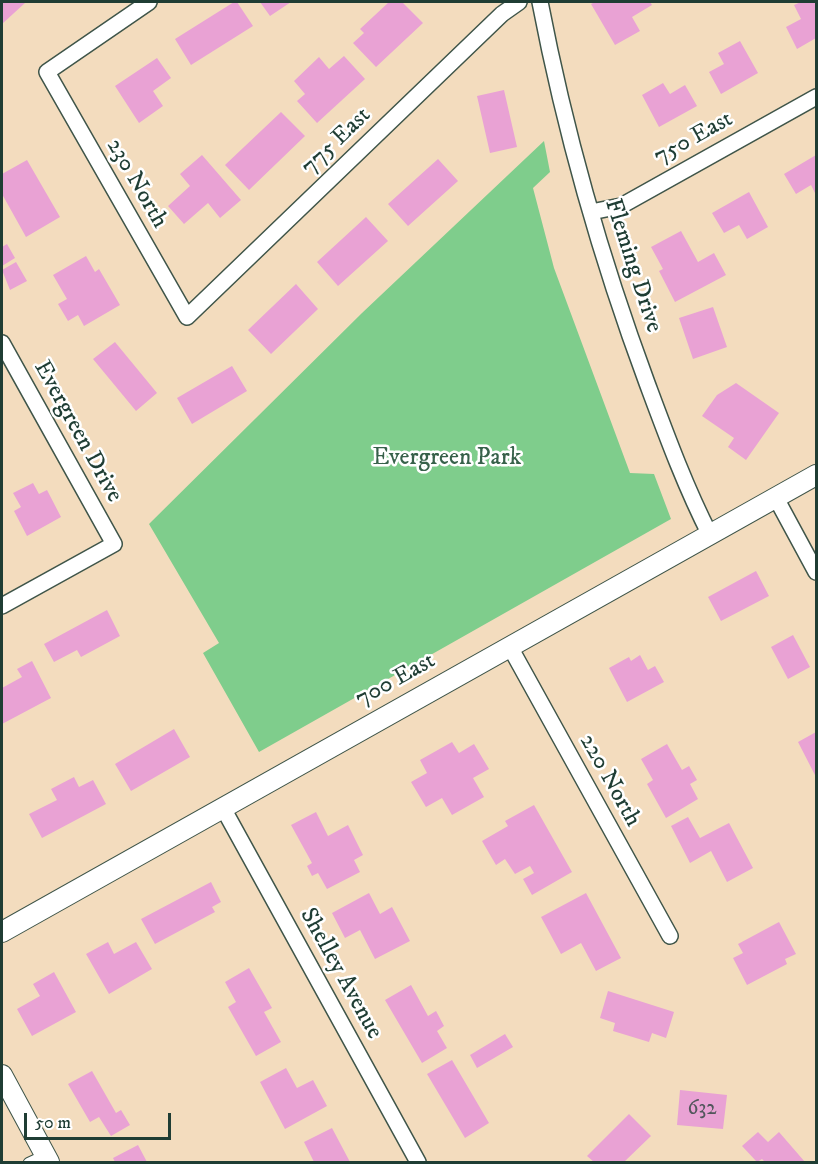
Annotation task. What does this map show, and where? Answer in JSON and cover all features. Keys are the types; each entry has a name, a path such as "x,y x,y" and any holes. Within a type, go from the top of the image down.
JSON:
{"street":[{"name":"230 North","path":"149,2 47,72 187,317"},
{"name":"775 East","path":"187,317 502,14 519,2"},
{"name":"Fleming Drive","path":"540,2 591,212 609,276 652,396 698,512 710,535"},
{"name":"750 East","path":"591,212 621,206 816,97"},
{"name":"Evergreen Drive","path":"2,343 114,544 2,606"},
{"name":"700 East","path":"2,932 816,475"},
{"path":"776,498 816,572"},
{"name":"220 North","path":"510,647 670,936"},
{"name":"Shelley Avenue","path":"223,807 418,1162"},
{"path":"2,1075 41,1160"}],"green space":[{"name":"Evergreen Park","path":"544,141 550,172 533,188 554,268 630,473 654,474 671,519 259,752 203,653 219,643 149,524 362,313"}],"building":[{"path":"2,2 23,2 25,3 2,24"},
{"path":"237,2 253,26 191,65 175,39"},
{"path":"260,2 291,2 270,16"},
{"path":"389,2 402,2 423,23 376,67 353,43 364,33 360,29"},
{"path":"595,2 650,2 652,5 632,17 640,31 615,45 591,4"},
{"path":"801,2 816,2 816,38 797,49 786,27 801,19 794,5"},
{"path":"740,41 758,73 721,94 709,72 724,64 718,53"},
{"path":"344,56 365,79 317,123 297,101 305,94 294,81 319,57 329,69"},
{"path":"157,58 171,78 153,91 163,106 139,123 115,86"},
{"path":"663,83 670,94 685,85 697,106 659,127 642,95"},
{"path":"504,90 517,147 490,153 477,96"},
{"path":"281,112 305,136 249,190 225,165"},
{"path":"202,155 241,200 220,218 208,203 184,224 168,206 190,186 180,174"},
{"path":"816,155 816,195 811,185 796,194 784,174"},
{"path":"438,159 458,181 408,226 388,204"},
{"path":"27,160 60,217 26,237 2,194 2,174"},
{"path":"749,192 768,227 747,239 739,225 724,233 712,213"},
{"path":"366,217 388,241 338,286 317,262"},
{"path":"681,231 698,262 714,253 726,275 675,302 659,271 663,269 651,247"},
{"path":"7,244 15,258 2,266 2,247"},
{"path":"86,256 95,272 99,269 120,305 84,326 78,315 68,321 58,304 67,299 53,275"},
{"path":"16,262 27,281 10,290 2,270"},
{"path":"296,284 318,309 271,354 248,330"},
{"path":"713,307 727,347 693,359 679,318"},
{"path":"115,342 157,393 136,411 93,359"},
{"path":"232,366 247,391 192,424 177,398"},
{"path":"736,383 779,413 746,460 728,447 734,438 702,416 717,395"},
{"path":"33,483 39,494 47,490 61,517 27,536 14,511 21,507 13,493"},
{"path":"756,571 769,596 721,621 708,597"},
{"path":"107,610 120,636 81,657 77,650 54,662 44,644"},
{"path":"793,635 810,667 788,679 771,647"},
{"path":"640,655 648,670 655,666 664,682 627,702 609,668 629,657 631,661"},
{"path":"32,661 51,698 2,724 2,688 22,677 17,669"},
{"path":"174,729 190,757 131,791 115,764"},
{"path":"816,732 816,777 798,742"},
{"path":"452,742 459,753 474,744 489,769 473,778 484,797 452,815 442,798 426,807 411,782 427,773 420,760"},
{"path":"667,744 682,770 689,766 697,780 690,784 698,799 666,818 647,784 653,780 641,759"},
{"path":"74,777 79,787 93,780 106,804 42,838 29,814 57,800 51,789"},
{"path":"534,805 572,872 532,895 523,879 534,873 530,866 515,874 505,859 496,865 482,841 508,826 505,821"},
{"path":"316,812 328,836 348,825 363,855 354,860 360,872 327,889 318,873 312,876 307,866 312,863 291,825"},
{"path":"688,817 700,838 729,823 753,868 727,882 711,851 690,863 671,826"},
{"path":"211,882 221,902 212,907 215,912 155,944 141,919"},
{"path":"369,893 380,914 392,907 410,941 375,959 360,930 345,938 332,913"},
{"path":"586,893 621,958 596,971 581,943 561,954 541,917"},
{"path":"779,922 796,954 785,959 787,964 747,985 733,958 743,953 738,944"},
{"path":"108,942 114,954 136,942 152,969 109,994 86,954"},
{"path":"249,968 272,1008 264,1012 281,1042 256,1056 228,1007 236,1002 225,982"},
{"path":"54,972 76,1012 32,1036 17,1009 40,996 33,984"},
{"path":"411,985 428,1016 436,1011 444,1026 437,1031 447,1048 422,1063 385,1000"},
{"path":"608,991 674,1012 666,1038 652,1033 649,1042 613,1031 615,1023 600,1018"},
{"path":"505,1034 513,1047 477,1068 470,1055"},
{"path":"452,1060 489,1123 465,1138 427,1074"},
{"path":"286,1068 297,1088 313,1080 327,1106 285,1129 260,1082"},
{"path":"92,1071 116,1113 121,1110 130,1125 111,1136 99,1117 90,1122 68,1084"},
{"path":"680,1090 727,1095 723,1129 677,1125"},
{"path":"629,1114 651,1136 624,1162 594,1162 587,1156"},
{"path":"332,1128 350,1162 314,1162 304,1142"},
{"path":"758,1132 768,1142 779,1132 805,1162 765,1162 762,1159 757,1162 742,1146"},
{"path":"138,1145 147,1162 115,1162 113,1158"}]}
